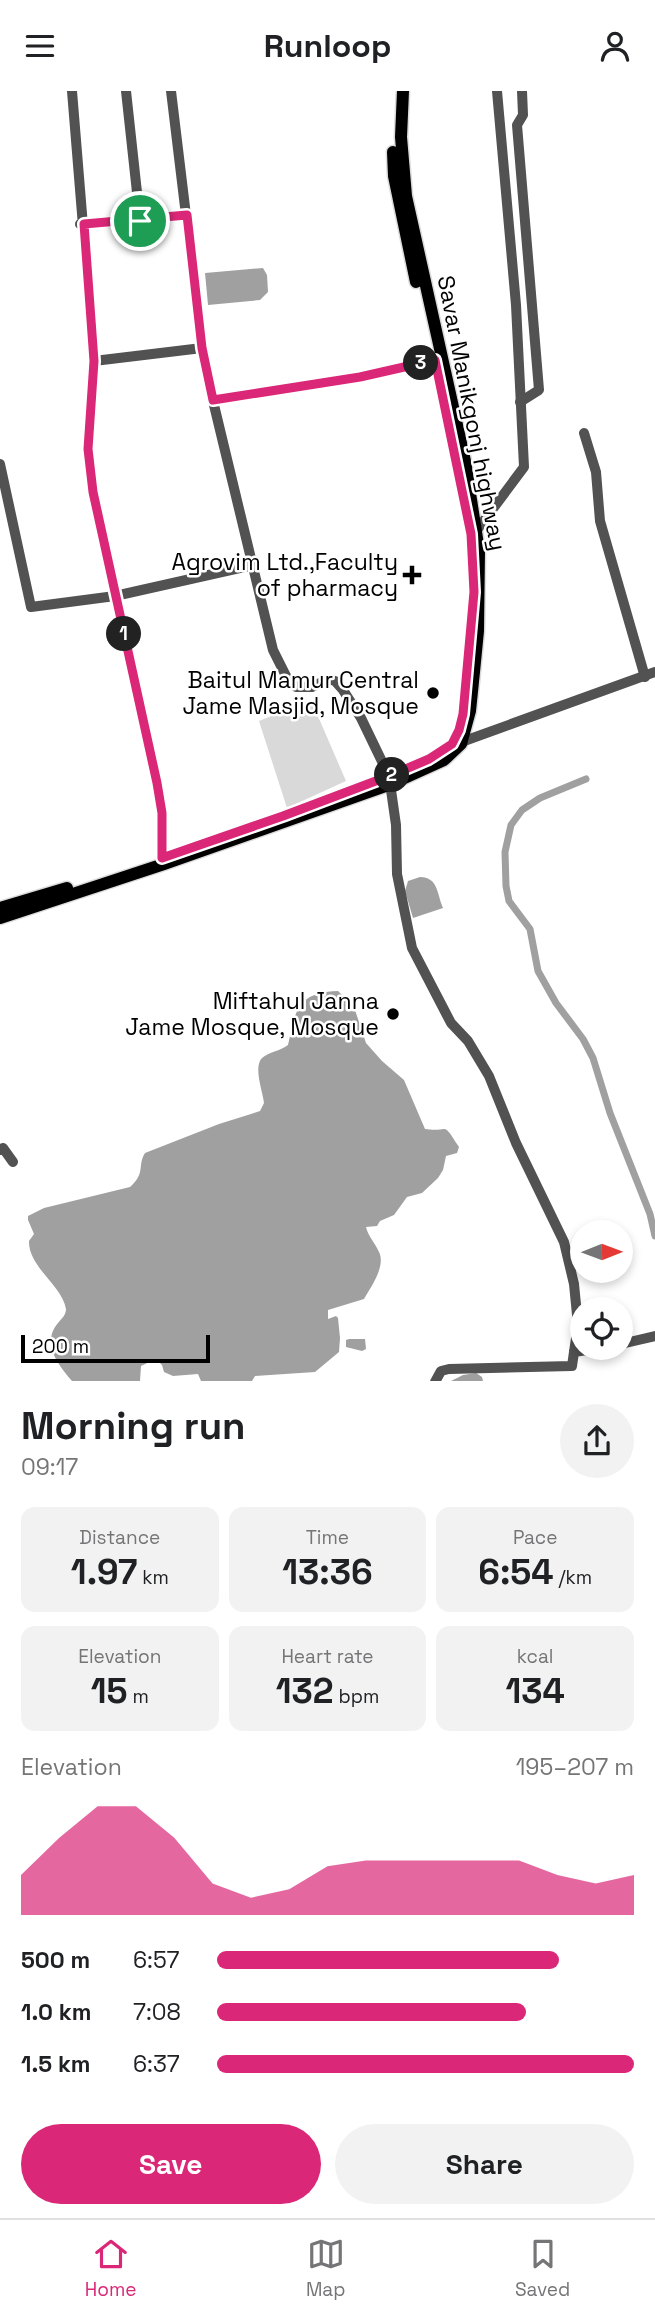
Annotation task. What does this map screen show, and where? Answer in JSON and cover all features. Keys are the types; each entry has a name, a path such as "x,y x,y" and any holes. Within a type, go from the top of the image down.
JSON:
{"main road":[{"path":"0,918 390,780 444,759 457,744 471,635 471,534 394,176 394,91"},
{"name":"Savar Manikgonj highway","path":"403,91 401,137 406,196 465,461 477,530 480,574 478,631 470,711 457,744"},
{"path":"0,908 163,861"}],"street":[{"path":"72,91 94,361 88,449 93,492 157,783 162,820 163,861"},
{"path":"126,91 140,221"},
{"path":"171,91 202,348 273,650 286,676 296,687 312,687 328,679 335,681 361,718 390,780 397,874 408,937 438,1001 451,1023 478,1055 489,1076 516,1143 564,1242 575,1297"},
{"path":"477,530 524,467 516,305 497,91"},
{"path":"520,402 539,390 517,125 523,115 522,91"},
{"path":"81,224 187,215"},
{"path":"94,361 202,348"},
{"path":"213,400 360,377 435,360"},
{"path":"457,744 650,674 600,521 596,472 584,433"},
{"path":"0,464 31,607 116,596 253,565"},
{"path":"0,1150 3,1148 13,1161"},
{"path":"633,1341 655,1336"},
{"path":"435,1381 441,1371 449,1369 572,1366 573,1360"}],"shaded area":[{"path":"263,268 267,275 268,292 260,300 208,305 205,273"},
{"path":"311,700 346,781 287,808 259,721"},
{"path":"420,877 434,883 443,908 413,918 405,891 408,881"},
{"path":"338,991 354,1007 366,1043 404,1080 425,1129 447,1130 459,1147 457,1153 446,1156 438,1178 422,1193 407,1197 394,1215 380,1221 377,1226 366,1227 379,1252 381,1264 364,1299 328,1310 328,1319 336,1316 338,1318 339,1352 315,1372 255,1376 252,1381 201,1381 198,1374 173,1376 164,1372 156,1359 141,1366 140,1381 72,1381 57,1361 51,1346 53,1331 65,1315 66,1309 63,1300 39,1268 30,1250 29,1241 34,1234 28,1216 44,1208 130,1187 140,1174 145,1153 260,1111 264,1103 258,1073 259,1062 268,1054 288,1045 296,1013 306,1000 324,992"},
{"path":"365,1339 366,1349 362,1351 346,1347 346,1340"},
{"path":"476,1373 483,1381 451,1381"}],"waterway":[{"path":"586,779 540,798 522,810 511,825 505,852 506,886 509,901 530,929 538,971 593,1058 610,1113 650,1214 655,1236"}],"place":[{"name":"Agrovim Ltd.,Faculty of pharmacy","path":"412,575"},
{"name":"Baitul Mamur Central Jame Masjid, Mosque","path":"433,693"},
{"name":"Miftahul Janna Jame Mosque, Mosque","path":"393,1014"}],"route":[{"path":"187,215 202,348 213,400 360,377 435,360 471,534 474,592 463,714 452,744 429,759 389,776 162,858 162,813 157,783 93,492 88,449 94,361 84,224 140,221 187,215"}]}
